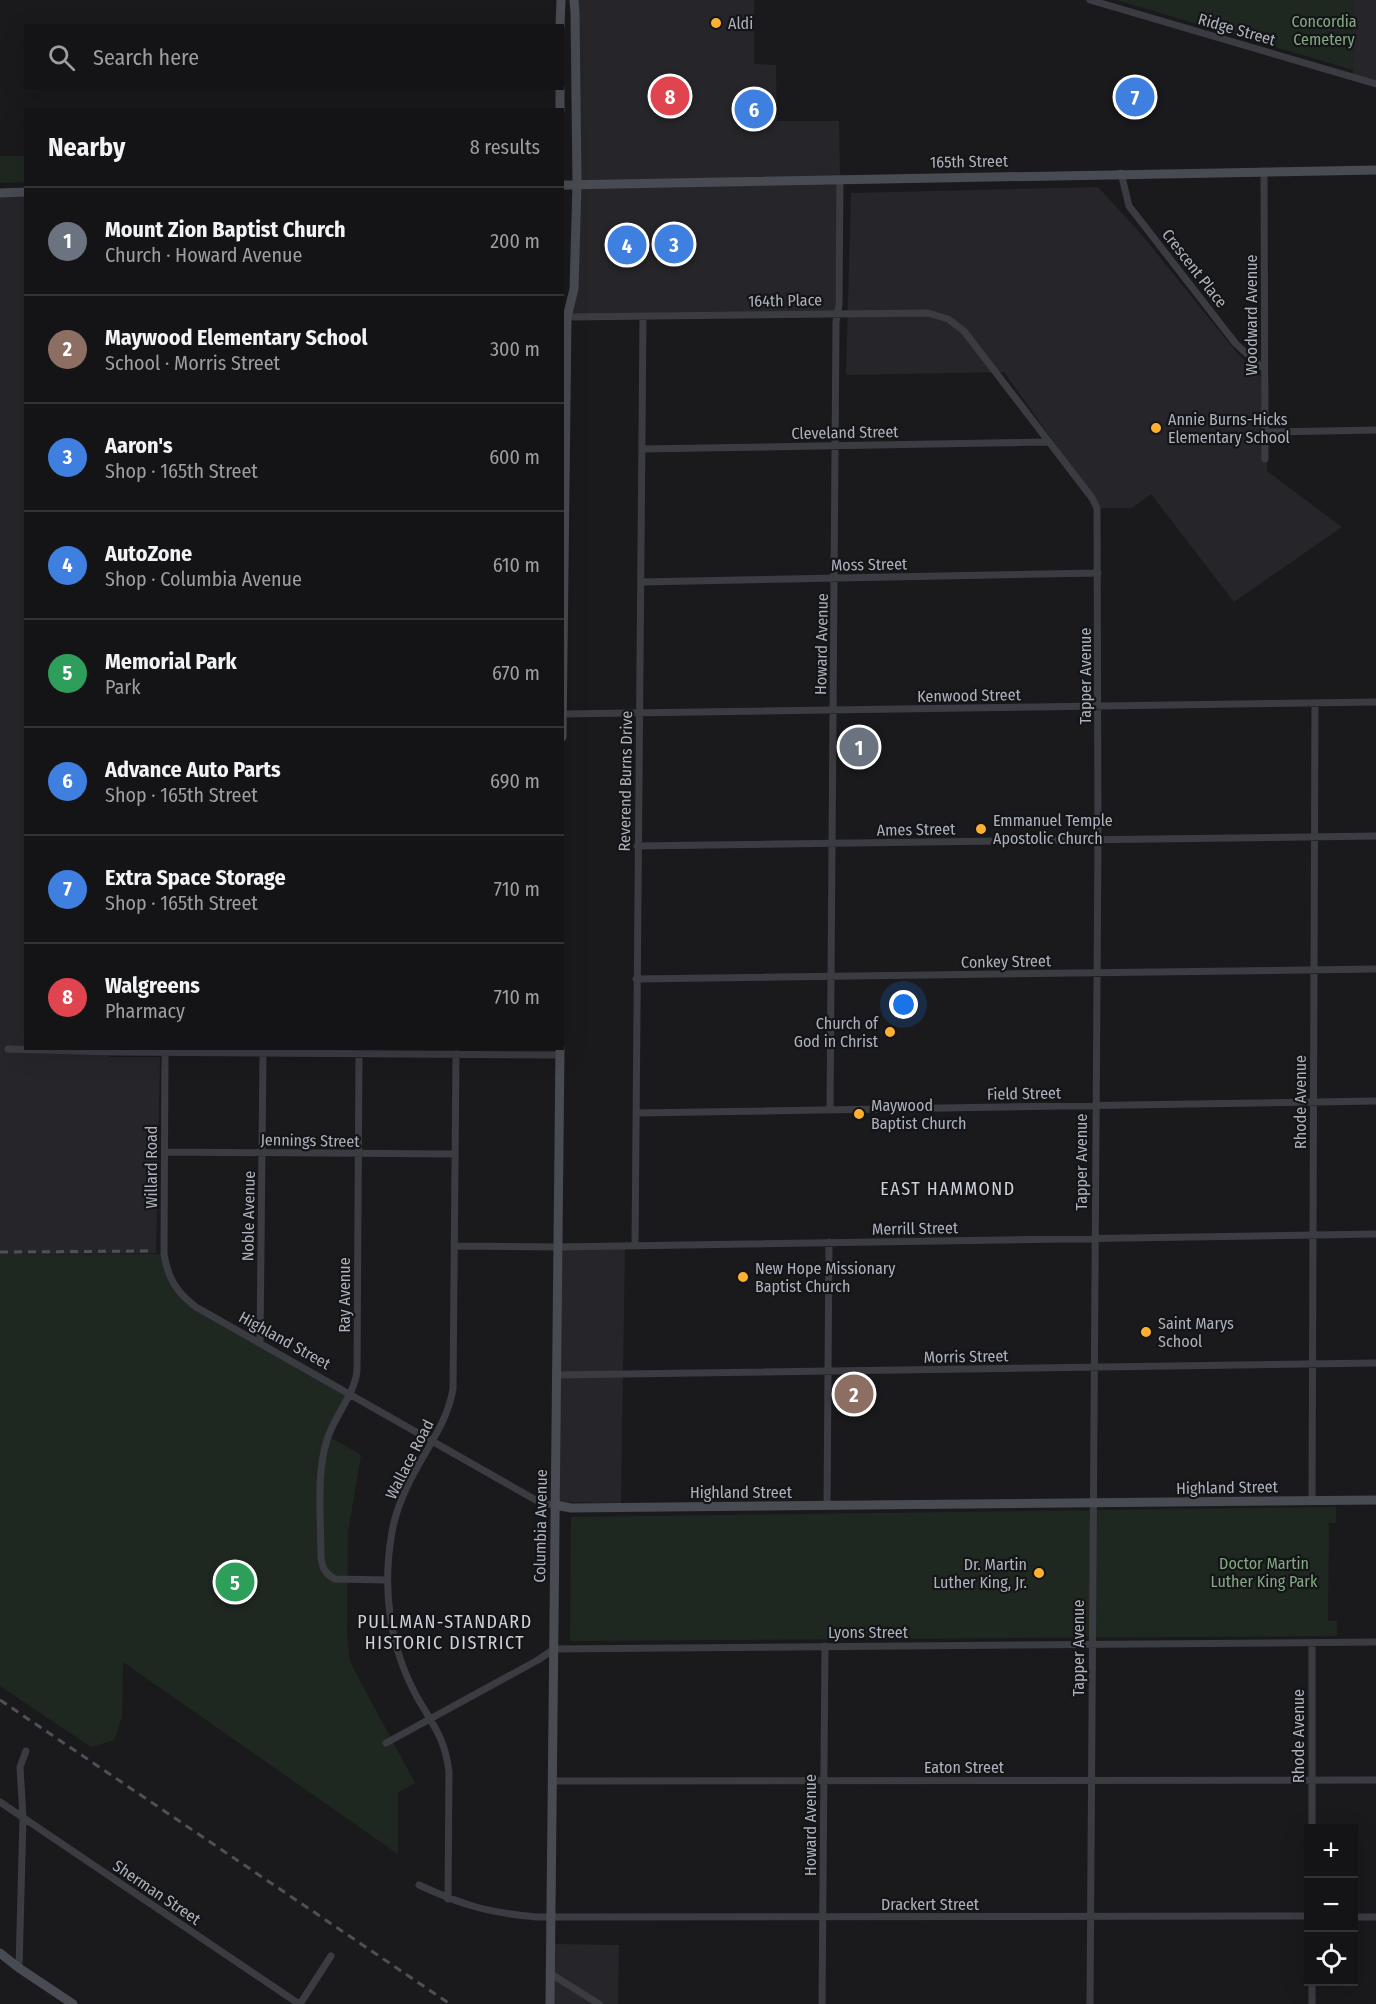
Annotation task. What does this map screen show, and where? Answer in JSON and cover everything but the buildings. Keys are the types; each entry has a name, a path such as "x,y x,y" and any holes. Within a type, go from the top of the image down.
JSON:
{"street":[{"path":"560,24 561,0"},
{"path":"564,615 567,317 574,289 577,184 574,0"},
{"name":"Ridge Street","path":"1090,0 1376,84"},
{"path":"560,90 560,108"},
{"name":"165th Street","path":"564,184 1376,170"},
{"name":"Woodward Avenue","path":"1264,171 1264,459"},
{"name":"Crescent Place","path":"1121,173 1130,206 1236,344 1264,369"},
{"name":"Howard Avenue","path":"830,1110 840,179"},
{"path":"0,193 24,192"},
{"path":"564,308 567,317"},
{"name":"164th Place","path":"567,317 935,314 958,326 985,358"},
{"name":"Reverend Burns Drive","path":"635,1245 643,316"},
{"name":"Tapper Avenue","path":"985,358 1092,498 1097,508 1098,840 1089,2004"},
{"path":"1264,432 1376,430"},
{"name":"Cleveland Street","path":"642,449 1049,442"},
{"name":"Moss Street","path":"641,582 1098,573"},
{"name":"Kenwood Street","path":"564,714 1376,702"},
{"name":"Rhode Avenue","path":"1312,1501 1315,703"},
{"name":"Ames Street","path":"637,846 1376,836"},
{"name":"Conkey Street","path":"636,979 1376,969"},
{"path":"8,1049 24,1049"},
{"path":"117,1050 359,1054 560,1052"},
{"name":"Willard Road","path":"165,1052 164,1254 170,1280"},
{"name":"Columbia Avenue","path":"550,2004 560,1052"},
{"name":"Noble Avenue","path":"260,1343 263,1053"},
{"name":"Ray Avenue","path":"359,1054 357,1371 349,1394 328,1436 324,1451 321,1470 322,1563 326,1573 335,1579 387,1580"},
{"name":"Wallace Road","path":"448,1899 449,1772 445,1747 417,1697 398,1653 392,1629 387,1580 393,1529 399,1508 407,1486 447,1415 453,1389 456,1054"},
{"name":"Field Street","path":"636,1113 1376,1101"},
{"name":"Jennings Street","path":"165,1152 455,1154"},
{"name":"Merrill Street","path":"454,1246 558,1247 1376,1234"},
{"path":"826,1506 829,1242"},
{"name":"Highland Street","path":"170,1280 176,1290 196,1307 542,1503 571,1508 1376,1500"},
{"name":"Morris Street","path":"556,1375 1376,1363"},
{"name":"Lyons Street","path":"554,1648 1376,1642"},
{"name":"Rhode Avenue","path":"1312,1643 1312,1824"},
{"name":"Howard Avenue","path":"822,2004 825,1646"},
{"path":"386,1743 538,1660 554,1648"},
{"path":"19,1968 23,1817 20,1767 26,1751"},
{"name":"Eaton Street","path":"552,1781 1376,1780"},
{"name":"Sherman Street","path":"0,1802 300,2004"},
{"name":"Drackert Street","path":"419,1885 448,1899 493,1913 551,1917 1304,1916"},
{"path":"1358,1917 1376,1917"},
{"path":"0,1953 73,2004"},
{"path":"300,2004 331,1956"},
{"path":"551,1974 599,2004"},
{"path":"1312,1986 1312,2004"}],"shaded area":[{"path":"576,0 754,0 754,64 776,65 777,121 839,121 840,176 579,181"},
{"path":"1354,0 1376,0 1376,81 1353,74"},
{"path":"838,181 835,311 570,315 580,188"},
{"name":"Annie Burns-Hicks Elementary School","path":"1098,187 1141,234 1237,353 1269,385 1267,471 1342,527 1234,602 1151,494 1132,508 1101,508 1004,372 846,375 851,193"},
{"path":"0,196 24,196 24,1050 112,1050 109,1057 160,1057 156,1253 0,1255"},
{"path":"625,1247 621,1503 557,1502 559,1248"},
{"path":"553,1944 619,1945 618,2004 553,2004"}],"green space":[{"name":"Concordia Cemetery","path":"1116,0 1354,0 1353,70"},
{"path":"0,156 24,156 24,182 0,183"},
{"path":"164,1254 166,1268 184,1298 349,1394 328,1436 361,1455 348,1532 347,1632 350,1662 415,1783 398,1792 398,1854 123,1662 122,1717 114,1740 91,1747 0,1686 0,1255"},
{"name":"Doctor Martin Luther King Park","path":"1336,1507 1336,1523 1329,1523 1328,1621 1337,1621 1337,1636 570,1641 571,1517"}],"railway":[{"path":"0,1252 152,1251"},
{"path":"0,1700 450,2004"}],"place":[{"name":"Aldi","path":"716,23"},
{"name":"Walgreens","path":"670,96"},
{"name":"Extra Space Storage","path":"1135,97"},
{"name":"Advance Auto Parts","path":"754,109"},
{"name":"Aaron's","path":"674,244"},
{"name":"AutoZone","path":"627,245"},
{"name":"Annie Burns-Hicks Elementary School","path":"1156,428"},
{"name":"Mount Zion Baptist Church","path":"859,747"},
{"name":"Emmanuel Temple Apostolic Church","path":"981,829"},
{"name":"Church of God in Christ","path":"890,1032"},
{"name":"Maywood Baptist Church","path":"859,1114"},
{"name":"New Hope Missionary Baptist Church","path":"743,1277"},
{"name":"Saint Marys School","path":"1146,1332"},
{"name":"Maywood Elementary School","path":"854,1394"},
{"name":"Dr. Martin Luther King, Jr.","path":"1039,1573"},
{"name":"Memorial Park","path":"235,1582"}],"district":[{"name":"EAST HAMMOND","path":"948,1189"},
{"name":"PULLMAN-STANDARD HISTORIC DISTRICT","path":"445,1632"}]}
